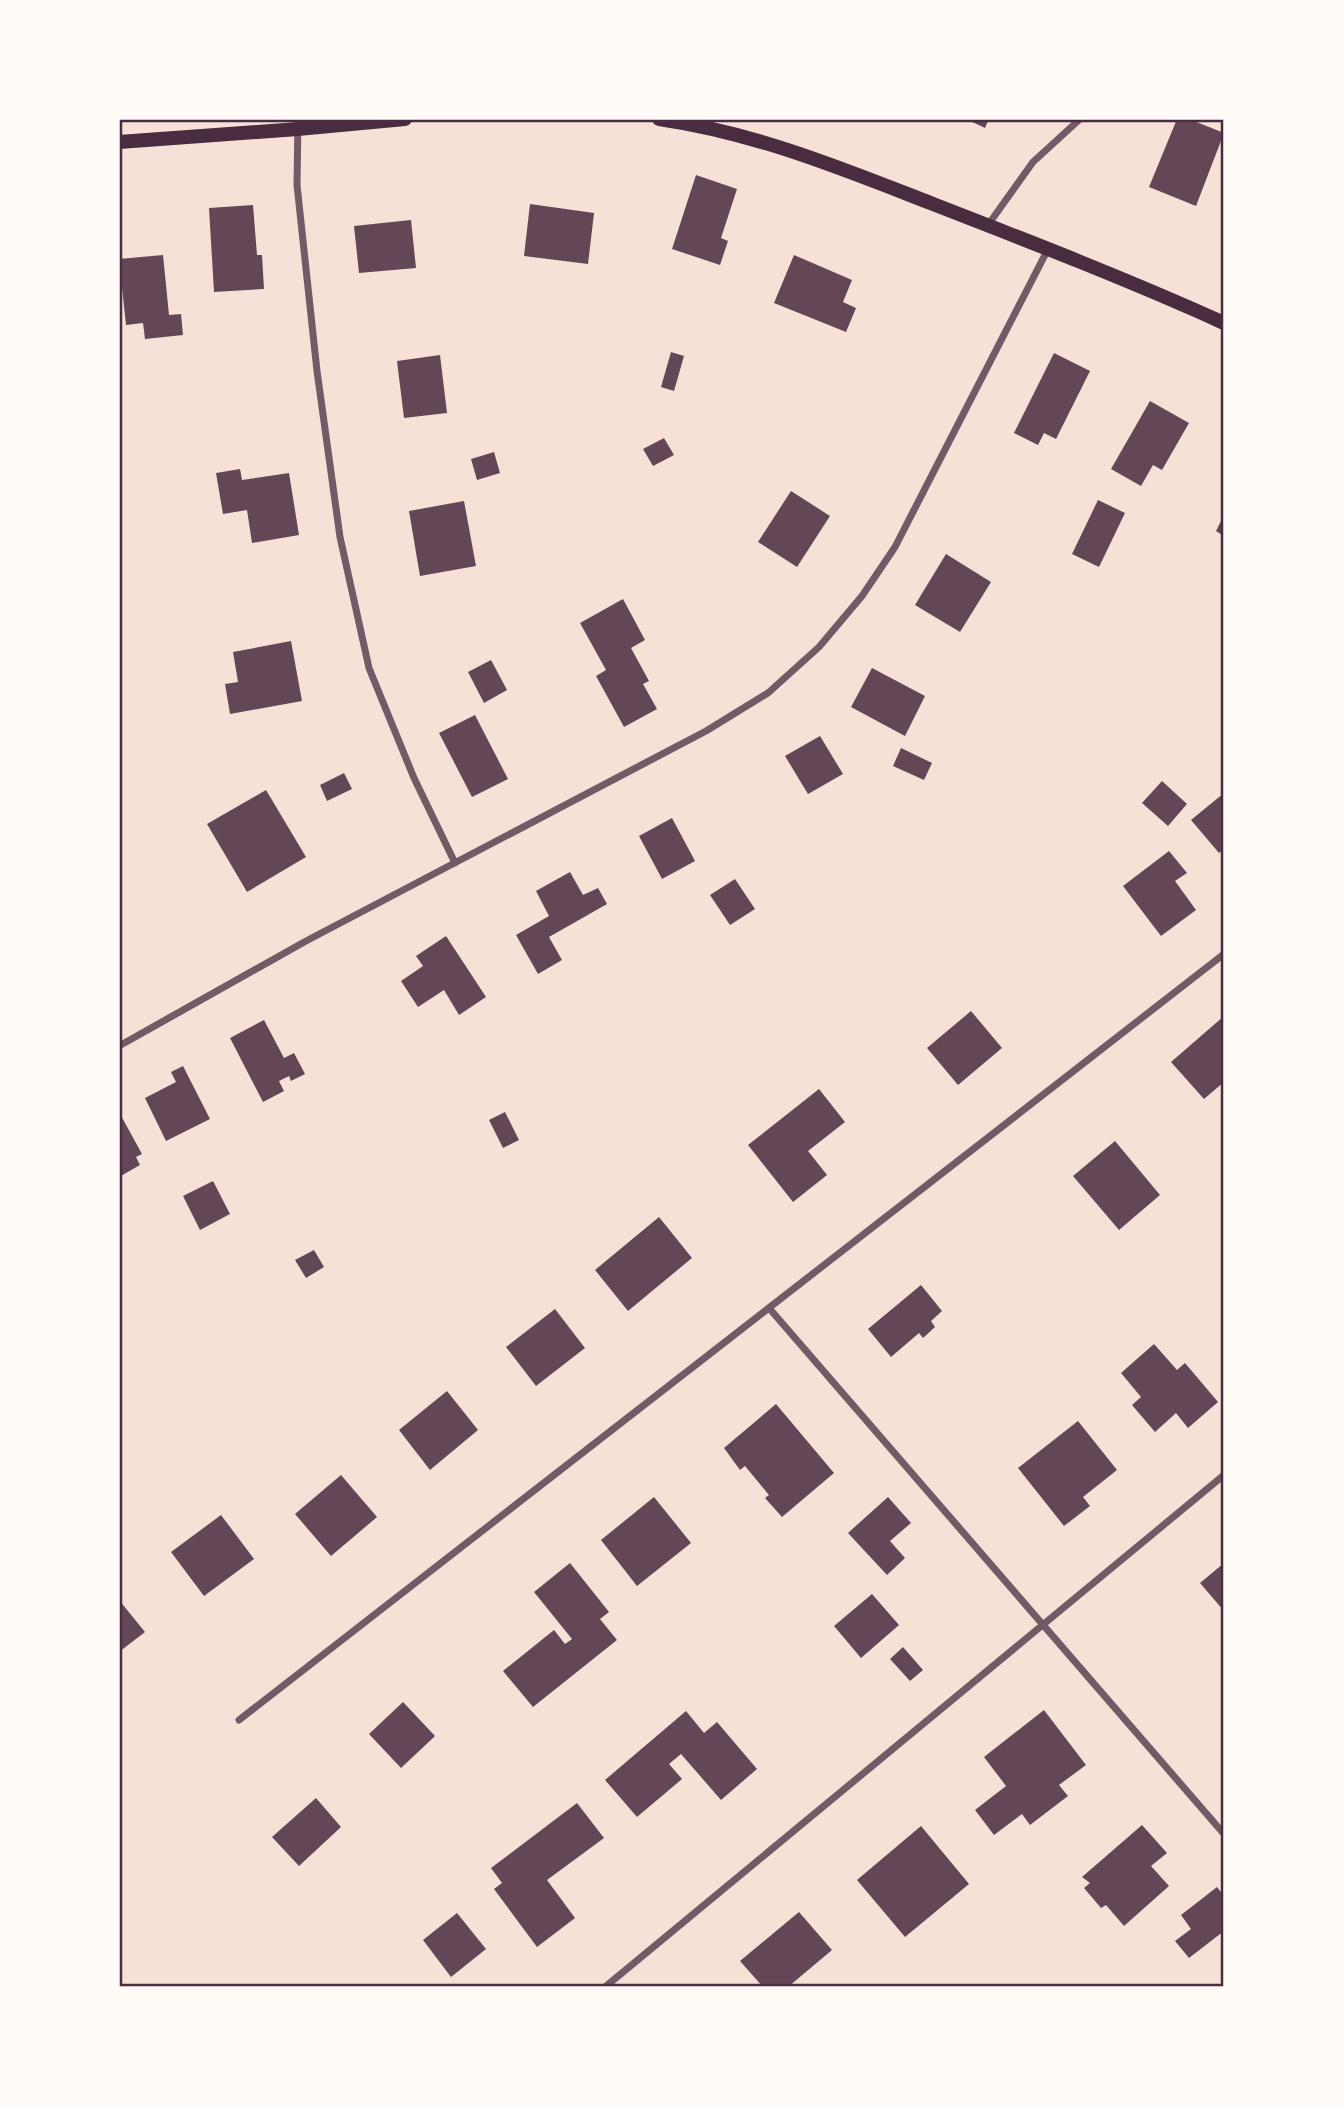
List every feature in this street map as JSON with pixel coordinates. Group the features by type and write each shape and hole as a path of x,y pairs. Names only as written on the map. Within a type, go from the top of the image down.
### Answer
{"main road":[{"path":"119,142 298,124 405,119"},
{"path":"659,119 720,130 799,152 1048,249 1224,323"}],"street":[{"path":"988,225 1033,162 1080,119"},
{"path":"298,124 298,185 317,371 340,537 369,668 414,778 455,863"},
{"path":"119,1046 306,941 706,731 768,693 819,647 862,596 895,547 1048,249"},
{"path":"239,1720 1224,954"},
{"path":"769,1308 1224,1834"},
{"path":"604,1987 1224,1475"}],"building":[{"path":"966,119 989,119 985,128"},
{"path":"1177,119 1189,119 1224,133 1196,206 1149,187"},
{"path":"696,175 737,189 721,238 728,241 720,265 672,249"},
{"path":"530,204 594,213 588,264 524,256"},
{"path":"253,205 257,255 262,255 264,289 214,292 209,208"},
{"path":"411,220 416,268 359,273 354,226"},
{"path":"163,255 169,315 181,314 183,335 145,339 143,323 126,325 119,259"},
{"path":"794,255 852,280 843,302 856,308 846,332 774,303"},
{"path":"671,352 684,356 674,391 661,387"},
{"path":"1054,353 1090,371 1056,439 1044,433 1038,445 1014,433"},
{"path":"440,355 447,413 404,418 397,361"},
{"path":"1150,401 1189,423 1162,470 1153,465 1141,486 1111,469"},
{"path":"664,438 674,455 653,466 643,449"},
{"path":"494,452 500,473 477,480 471,459"},
{"path":"240,469 242,480 289,473 299,535 252,543 247,510 223,514 216,473"},
{"path":"791,491 830,516 797,567 758,542"},
{"path":"1098,500 1125,513 1099,567 1072,554"},
{"path":"464,501 476,566 420,576 409,511"},
{"path":"1224,515 1224,536 1216,531"},
{"path":"946,554 991,582 960,632 915,605"},
{"path":"623,599 645,640 631,648 649,681 643,684 657,709 624,727 596,676 606,670 580,623"},
{"path":"291,641 302,701 230,714 225,684 238,682 233,652"},
{"path":"491,660 507,690 484,703 468,672"},
{"path":"872,668 925,696 905,736 851,707"},
{"path":"475,715 508,779 472,797 439,733"},
{"path":"820,736 843,774 808,794 785,756"},
{"path":"901,748 932,763 924,780 893,766"},
{"path":"344,773 352,789 327,801 320,785"},
{"path":"1162,781 1187,804 1168,826 1142,803"},
{"path":"266,790 306,857 247,892 207,824"},
{"path":"1224,793 1224,849 1219,853 1191,820"},
{"path":"672,818 695,861 662,879 639,836"},
{"path":"1169,851 1187,873 1175,881 1196,910 1161,936 1123,886"},
{"path":"570,872 583,895 598,888 607,904 549,937 562,960 538,974 516,935 549,916 536,891"},
{"path":"735,879 755,909 730,925 710,895"},
{"path":"446,936 486,997 459,1015 444,990 418,1007 401,981 423,966 416,956"},
{"path":"971,1011 1002,1048 958,1085 927,1048"},
{"path":"1224,1016 1224,1082 1204,1099 1171,1062"},
{"path":"264,1020 284,1058 294,1053 305,1074 291,1081 289,1076 279,1081 284,1091 263,1102 230,1038"},
{"path":"183,1066 210,1119 166,1141 145,1098 176,1082 171,1072"},
{"path":"819,1089 845,1122 808,1151 827,1175 793,1202 748,1145"},
{"path":"119,1112 142,1154 136,1157 140,1165 119,1177"},
{"path":"505,1112 519,1140 503,1148 489,1120"},
{"path":"1115,1141 1160,1195 1119,1230 1073,1176"},
{"path":"213,1181 230,1214 200,1230 183,1196"},
{"path":"659,1217 692,1258 628,1311 595,1270"},
{"path":"314,1250 324,1267 306,1278 295,1260"},
{"path":"921,1285 942,1311 931,1321 935,1327 923,1338 919,1333 891,1357 868,1329"},
{"path":"555,1309 585,1348 536,1386 506,1347"},
{"path":"1154,1344 1177,1370 1185,1363 1218,1402 1188,1428 1176,1413 1155,1432 1132,1405 1141,1397 1121,1373"},
{"path":"447,1391 478,1430 430,1470 399,1430"},
{"path":"776,1404 834,1473 782,1517 765,1498 769,1495 745,1466 740,1470 724,1448"},
{"path":"1078,1421 1117,1470 1083,1497 1090,1506 1064,1526 1018,1468"},
{"path":"341,1475 377,1517 331,1556 295,1514"},
{"path":"654,1497 691,1543 637,1586 601,1540"},
{"path":"888,1497 911,1523 890,1541 905,1558 887,1575 848,1533"},
{"path":"221,1515 254,1559 204,1596 171,1552"},
{"path":"570,1563 609,1612 600,1619 617,1640 533,1707 503,1671 554,1630 565,1644 572,1639 534,1592"},
{"path":"1224,1563 1224,1611 1200,1583"},
{"path":"872,1594 899,1625 861,1658 834,1626"},
{"path":"119,1600 145,1632 119,1652"},
{"path":"903,1647 923,1670 910,1681 890,1659"},
{"path":"403,1702 435,1736 401,1768 369,1734"},
{"path":"1044,1710 1086,1765 1059,1785 1068,1796 1030,1825 1022,1814 994,1835 975,1810 1006,1786 984,1757"},
{"path":"686,1711 704,1733 717,1722 757,1769 721,1800 681,1754 669,1764 682,1779 637,1817 605,1780"},
{"path":"316,1798 341,1827 299,1866 272,1837"},
{"path":"577,1803 604,1838 547,1880 575,1918 537,1947 494,1889 502,1883 491,1868"},
{"path":"1142,1825 1167,1853 1151,1866 1169,1886 1124,1926 1106,1905 1101,1908 1084,1888 1090,1883 1082,1877"},
{"path":"921,1826 969,1884 905,1937 857,1880"},
{"path":"1217,1887 1224,1896 1224,1931 1189,1958 1175,1941 1191,1929 1181,1915"},
{"path":"799,1912 832,1950 788,1987 763,1987 740,1961"},
{"path":"457,1913 486,1949 451,1977 423,1940"}]}
